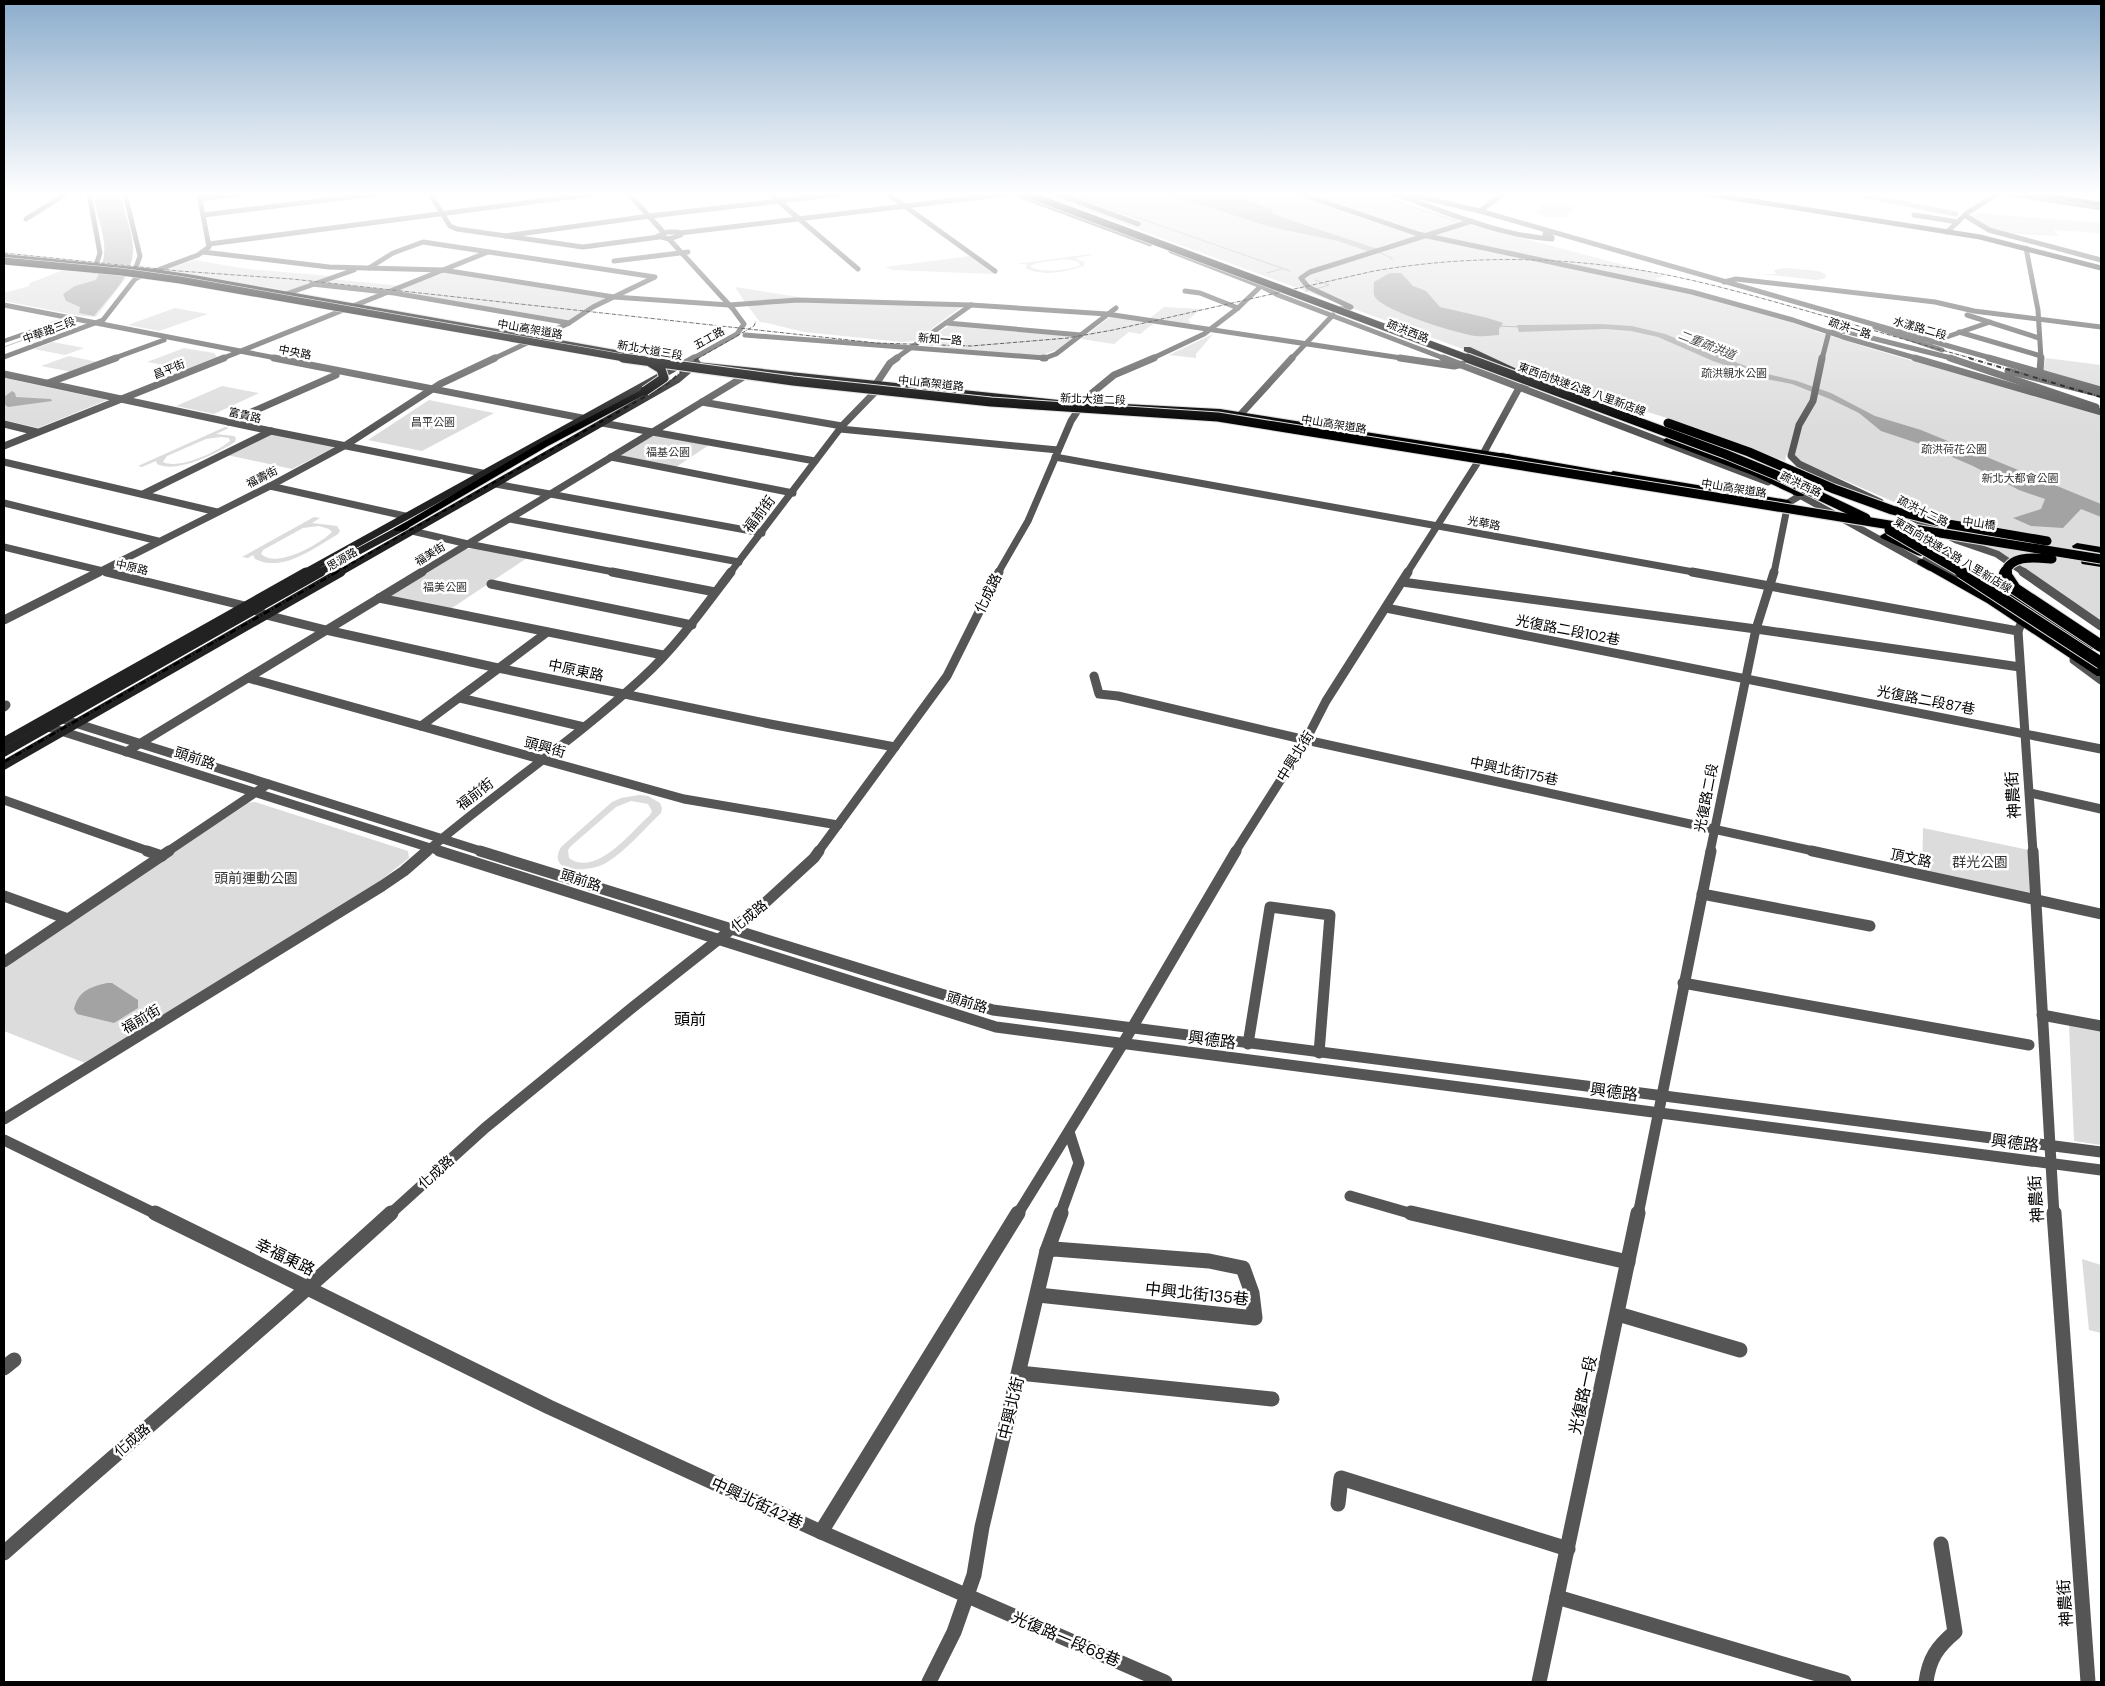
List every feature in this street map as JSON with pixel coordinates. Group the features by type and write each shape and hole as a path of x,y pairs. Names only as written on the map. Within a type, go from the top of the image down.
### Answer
{"highway":[{"name":"中山高架道路","path":"127,273 180,280 658,364 793,381 991,402 1218,417 1854,519"},
{"name":"中山高架道路","path":"138,273 170,276 658,360 1077,406 1184,410 1240,416 1854,519"},
{"name":"東西向快速公路 八里新店線","path":"1241,273 1725,454 1822,496 1901,536 1945,562 2060,634 2101,663"},
{"name":"東西向快速公路 八里新店線","path":"1250,273 1729,449 1785,472 1922,540 2032,607 2101,655"},
{"path":"1260,273 1749,452 1834,489 1892,510 1977,530 2101,550"},
{"path":"1296,293 1341,314 1803,493"},
{"path":"1466,349 1541,382 1744,459 1803,493"},
{"path":"399,529 545,444 646,391 664,378 661,369 651,363 600,351"},
{"path":"686,366 952,396 1077,406"},
{"path":"1138,412 1214,415 1561,472"},
{"path":"1497,460 1792,512 1854,519"},
{"name":"中山橋","path":"1854,519 2101,554"},
{"name":"中山橋","path":"1854,519 2101,559"},
{"path":"1885,536 2000,592 2101,655"},
{"path":"2101,564 2037,558 2008,564 2004,574 2015,589 2101,646"},
{"path":"1922,562 1956,579 2046,635 2101,673"}],"main road":[{"name":"新北大道三段","path":"140,273 286,294 348,308 532,341 636,364 686,366"},
{"name":"新北大道三段","path":"140,273 686,366"},
{"name":"新北大道二段","path":"686,366 745,376 1217,419 1478,462 1497,460"},
{"name":"新北大道二段","path":"686,366 876,387"},
{"name":"思源路","path":"4,742 579,419 686,366"},
{"name":"思源路","path":"4,765 677,380 686,366"},
{"name":"思源路","path":"4,752 686,366"},
{"name":"新北大道二段","path":"1077,406 1181,408 1241,414 1483,454 1497,460"},
{"path":"1497,460 1788,503"},
{"path":"1497,460 1786,513"},
{"name":"思源路","path":"377,540 405,520 485,475 500,464"},
{"path":"358,550 386,547"}],"street":[{"name":"中華路三段","path":"4,356 86,323 102,320 140,273"},
{"path":"286,294 347,273"},
{"name":"昌平街","path":"4,446 436,273"},
{"path":"460,273 614,297 729,305 793,300 971,304 1107,314 1454,366 1463,364"},
{"name":"福壽街","path":"4,620 270,486 346,445 428,391 569,324 585,312 654,277 633,273"},
{"name":"五工路","path":"686,366 742,330 743,322 702,273"},
{"name":"五工路","path":"686,366 745,335 749,330 748,320 738,305 706,273"},
{"path":"1226,273 1261,286 1338,310 1350,308 1351,306 1347,303 1308,287 1301,278 1309,273"},
{"name":"疏洪一路","path":"1616,273 1702,290 1831,331 2099,409"},
{"name":"水漾路二段","path":"1689,273 1934,342 2101,392"},
{"path":"2030,273 2043,359 2040,371"},
{"path":"1726,282 1736,278 1950,304 1974,311 2101,327"},
{"name":"水漾路二段","path":"1726,282 1858,321 2040,371 2101,392"},
{"path":"312,284 387,293 569,324"},
{"name":"化成路","path":"4,1553 127,1443 309,1288 485,1128 633,1006 720,940 766,902 814,858 947,676 993,582 1028,521 1077,406 1096,388 1114,376 1179,348 1210,330 1238,308 1261,286"},
{"name":"疏洪西路","path":"1261,286 1803,493 1885,536 2013,609 2101,668"},
{"path":"1185,291 1200,293 1238,308"},
{"path":"1916,300 2039,338"},
{"name":"福前街","path":"4,1118 351,906 404,871 441,838 624,694 692,625 841,427 876,387 890,363 971,304"},
{"name":"中央路","path":"4,306 164,340 237,352 336,375 579,419"},
{"name":"新知一路","path":"745,335 1045,358 1053,356 1116,308"},
{"path":"1241,414 1333,315"},
{"path":"4,340 66,319"},
{"path":"1858,321 2099,409"},
{"name":"中央路","path":"97,322 428,391"},
{"path":"1934,342 1990,322"},
{"path":"947,323 1081,335"},
{"path":"1831,331 1844,331 2101,392"},
{"name":"疏洪十二路","path":"1831,331 1827,335 1809,408 1799,426 1790,456 1792,460 1956,540 1996,554 2101,626"},
{"path":"1959,332 2043,359"},
{"path":"46,384 164,340"},
{"name":"富貴路","path":"4,374 482,473"},
{"path":"229,422 336,375"},
{"name":"福美街","path":"126,752 745,376"},
{"name":"中興北街","path":"821,1532 1069,1132 1259,812 1306,740 1326,701 1483,454 1522,387"},
{"name":"光華路","path":"702,402 841,427 1057,453 1193,481 1437,526 1771,586 2020,627"},
{"path":"602,423 815,461"},
{"path":"4,424 38,432"},
{"path":"143,494 272,431"},
{"path":"611,457 792,493"},
{"path":"4,462 218,512"},
{"path":"496,484 762,534"},
{"path":"270,486 405,516"},
{"path":"1788,503 1803,493"},
{"name":"疏洪西路","path":"1803,493 1922,562 2101,680"},
{"path":"4,503 158,541"},
{"name":"光復路二段","path":"1659,1114 1660,1097 1756,629 1771,586 1788,503"},
{"path":"510,519 739,562"},
{"path":"412,531 468,544 715,592"},
{"name":"中原路","path":"4,547 245,606 254,610"},
{"path":"1402,582 1756,629 2020,667"},
{"path":"491,584 692,625"},
{"path":"379,598 663,655"},
{"name":"光復路二段102巷","path":"1386,608 1746,678"},
{"name":"中原東路","path":"254,610 266,615 326,630 498,668 895,747"},
{"name":"神農街","path":"2020,627 2020,667 2030,793 2050,1163 2088,1682"},
{"path":"421,726 546,633"},
{"name":"中興北街175巷","path":"1094,676 1099,694 1118,696 1306,740 1715,829"},
{"name":"頭興街","path":"248,678 540,760 684,798 838,825"},
{"name":"光復路二段87巷","path":"1746,678 2101,749"},
{"path":"460,698 584,727"},
{"name":"頭前路","path":"51,715 731,930 993,1010 1131,1029"},
{"name":"頭前路","path":"36,723 996,1027 1122,1044"},
{"path":"4,962 268,784"},
{"path":"2030,793 2101,809"},
{"path":"4,800 162,856"},
{"name":"頂文路","path":"1715,829 2101,914"},
{"path":"1702,894 1870,926"},
{"path":"4,896 68,919"},
{"path":"1248,1044 1270,907 1330,914 1319,1053"},
{"path":"1683,983 2029,1045"},
{"path":"2042,1015 2101,1026"},
{"name":"興德路","path":"1131,1029 2101,1152"},
{"name":"興德路","path":"1122,1044 2101,1170"},
{"name":"光復路一段","path":"1540,1682 1659,1114"},
{"name":"中興北街","path":"929,1682 954,1632 974,1575 982,1528 1047,1251 1079,1163 1069,1132"},
{"name":"幸福東路","path":"4,1140 549,1407"},
{"path":"1350,1196 1413,1214 1628,1262"},
{"name":"中興北街135巷","path":"1038,1295 1255,1318 1252,1293 1243,1268 1239,1266 1209,1261 1054,1249 1047,1251"},
{"path":"1618,1314 1740,1350"},
{"path":"1019,1373 1272,1399"},
{"name":"中興北街42巷","path":"549,1407 821,1532 966,1596"},
{"path":"1338,1504 1341,1478 1568,1549"},
{"path":"1926,1682 1928,1664 1936,1647 1955,1632 1941,1544"},
{"name":"光復路一段68巷","path":"966,1596 1165,1682"},
{"path":"1557,1597 1844,1682"}],"green space":[{"path":"57,273 104,273 128,275 96,317 75,315 4,301 4,293 29,286 30,283"},
{"path":"182,273 291,273 330,276 290,291"},
{"path":"444,273 450,273 607,298 569,321 394,292"},
{"path":"961,273 993,273 995,274"},
{"name":"新北大都會公園","path":"1256,273 1653,273 1665,276 1655,279 1815,329 1815,331 1957,374 2101,414 2101,624 2040,580 1901,505 1786,455 1785,461 1667,418 1558,384"},
{"path":"1822,273 1825,274 1826,278 1817,280 1762,274"},
{"path":"331,279 401,286 387,291 317,284"},
{"path":"735,287 798,297 795,299 745,302"},
{"path":"796,302 961,307 915,341 902,342 804,332 760,322 747,305"},
{"path":"1164,307 1201,309 1188,320 1191,322 1187,325 1149,319"},
{"path":"175,308 208,314 159,331 128,325"},
{"path":"1111,316 1154,323 1140,334 1129,332 1114,344 1081,339"},
{"path":"950,325 1075,336 1057,350 1038,356 945,348 929,339"},
{"path":"1213,334 1196,354 1196,358 1169,355"},
{"path":"53,342 84,348 65,355 34,349"},
{"path":"184,348 214,353 217,357 187,369 147,362"},
{"path":"69,356 98,362 72,372 41,366"},
{"path":"2046,358 2101,365 2101,388 2043,371"},
{"path":"4,378 107,400 38,428 4,420"},
{"path":"222,386 259,393 214,414 176,406"},
{"name":"昌平公園","path":"429,400 494,413 422,451 368,440"},
{"path":"225,427 229,428 216,434 234,436 236,438 235,442 197,461 175,466 165,466 157,464 156,461 142,467 138,466","holes":["229,438 230,441 198,459 178,464 163,462 167,456 206,439"]},
{"path":"272,434 332,445 333,448 292,469 227,455"},
{"name":"福基公園","path":"651,435 709,445 676,467 618,457"},
{"path":"314,517 320,518 312,523 337,526 340,531 309,552 287,561 266,563 255,559 253,555 248,558 242,557","holes":["319,526 332,532 326,537 298,553 277,559 268,558 261,554 263,550 303,528"]},
{"name":"福美公園","path":"476,548 527,558 449,610 391,598 392,594 466,549"},
{"path":"639,795 648,796 660,803 661,813 627,847 606,863 591,868 572,869 559,863 558,856 561,847 612,802 621,798","holes":["631,801 648,804 652,811 650,815 613,850 591,862 579,863 569,858 568,850 571,846 616,807"]},
{"name":"頭前運動公園","path":"255,802 408,851 409,858 381,880 85,1063 4,1031 4,965 245,803"},
{"name":"群光公園","path":"1923,828 2029,850 2030,896 1922,873"},
{"path":"2069,1025 2101,1031 2101,1145 2074,1141"},
{"path":"2082,1259 2101,1265 2101,1333 2089,1330"}],"shaded area":[{"path":"99,273 127,273 94,316 79,313 80,307 66,301 63,294 75,286 96,280"},
{"path":"1390,273 1401,273 1413,286 1426,291 1440,307 1503,323 1499,329 1499,335 1476,336 1454,331 1406,315 1381,303 1374,296 1374,282"},
{"path":"1601,324 1632,326 1665,334 1763,373 1797,381 1831,393 1875,416 1921,430 2101,504 2101,517 2081,509 2063,528 2031,526 2013,518 2041,509 2045,499 2019,490 1973,466 1929,447 1881,431 1859,413 1830,399 1792,384 1766,379 1713,361 1658,337 1631,331 1606,329 1519,332 1517,325"},
{"path":"12,391 16,397 51,399 52,401 8,407 4,404 4,397"},
{"path":"112,983 138,1000 138,1008 114,1023 77,1014 74,1009 78,998 90,988"}],"waterway":[{"path":"1315,280 1329,285 1316,289"},
{"path":"4,347 75,321"},
{"name":"二重疏洪道","path":"1498,326 1520,327"}],"railway":[{"path":"203,273 292,279 749,329"},
{"path":"749,329 876,343 971,346 1068,338 1113,330 1367,273"},
{"path":"1653,273 1721,287 1974,359"},
{"path":"749,329 754,326 756,321"},
{"path":"697,359 749,329"},
{"path":"335,573 669,383 690,363 699,358"},
{"path":"1969,358 2101,397"},
{"path":"4,762 337,572"}],"district":[{"name":"頭前","path":"690,1019"}],"park label":[{"name":"疏洪親水公園","path":"1734,373"},
{"name":"疏洪荷花公園","path":"1954,449"}]}
